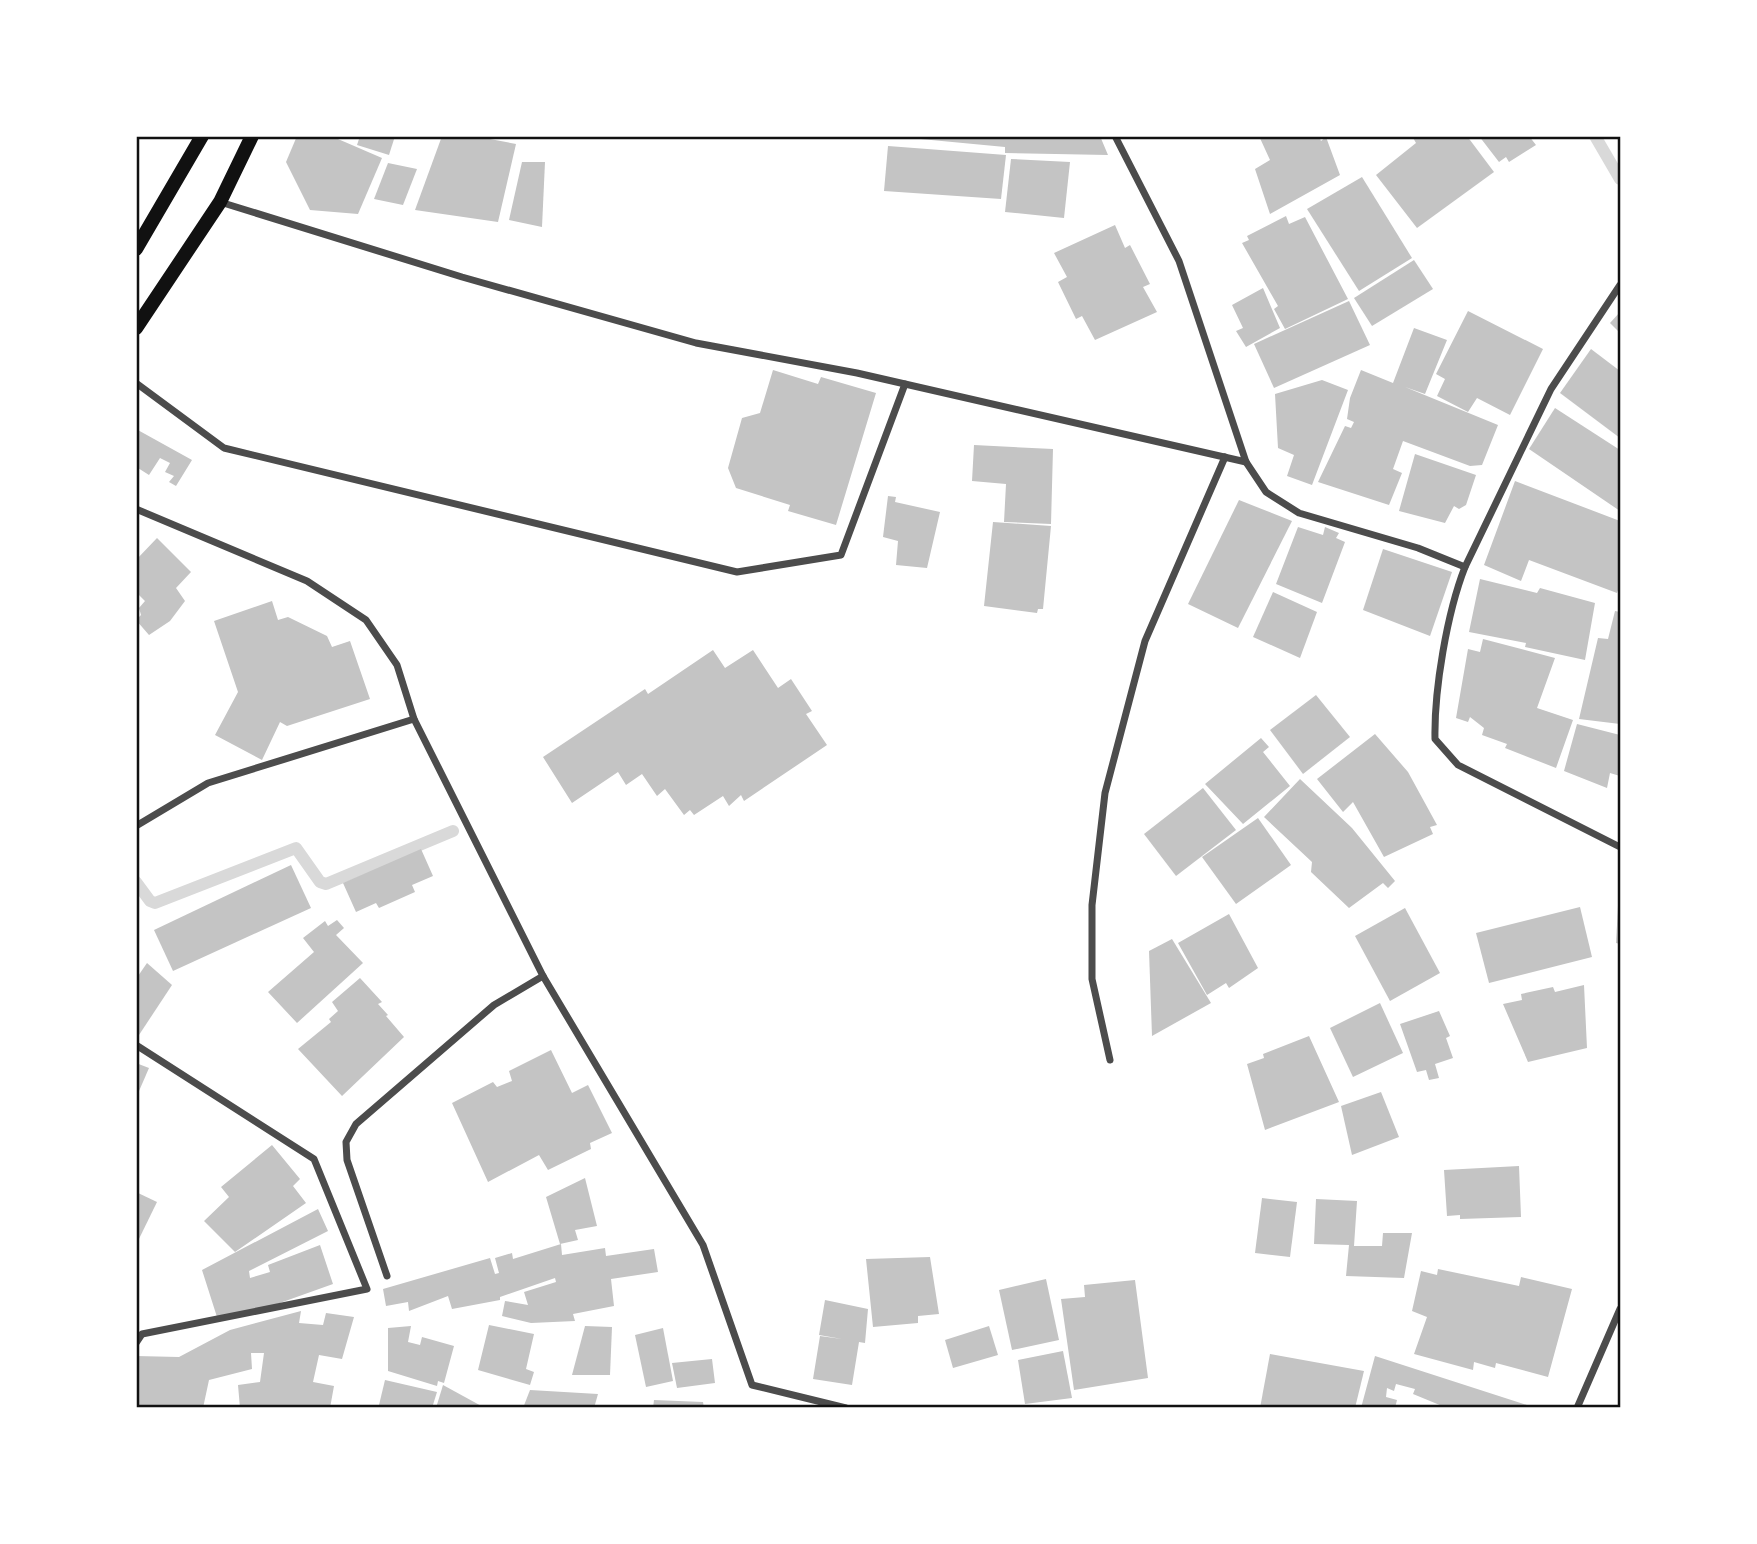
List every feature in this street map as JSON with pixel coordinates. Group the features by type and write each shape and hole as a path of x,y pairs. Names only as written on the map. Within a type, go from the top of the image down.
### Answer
{"main road":[{"path":"136,249 202,136"},
{"path":"136,328 220,202 253,136"}],"street":[{"path":"1115,136 1179,261 1246,462 1266,492 1299,513 1418,548 1465,567"},
{"path":"220,202 462,277 696,343 905,384 1246,462"},
{"path":"1620,285 1551,389 1465,567 1457,587 1435,710 1435,739 1458,765 1620,847"},
{"path":"136,383 224,448 737,572 841,555 905,384"},
{"path":"1110,1060 1092,979 1092,905 1105,793 1145,641 1225,457"},
{"path":"136,509 307,581 366,620 397,665 414,719 543,975 703,1245 752,1385 846,1408"},
{"path":"136,825 208,783 414,719"},
{"path":"387,1276 347,1160 346,1142 356,1124 494,1005 543,975"},
{"path":"136,1045 314,1159 367,1289 142,1334 136,1343"},
{"path":"1577,1408 1620,1309"}],"building":[{"path":"297,136 331,136 382,158 358,214 310,210 286,162"},
{"path":"360,136 395,136 389,155 357,145"},
{"path":"442,136 474,136 516,144 498,222 415,210"},
{"path":"889,136 1100,136 1108,155 1005,153 1005,147"},
{"path":"1259,136 1319,136 1321,141 1326,137 1340,175 1270,214 1255,169 1270,160"},
{"path":"1412,136 1467,136 1494,172 1417,228 1376,175 1416,143"},
{"path":"1479,136 1529,136 1536,145 1509,162 1506,157 1499,162"},
{"path":"888,146 1006,155 1001,199 884,191"},
{"path":"1011,159 1070,162 1064,218 1005,212"},
{"path":"522,162 545,162 542,227 509,220"},
{"path":"388,163 417,169 403,205 374,199"},
{"path":"1362,177 1412,258 1359,291 1307,209"},
{"path":"1286,216 1289,224 1305,217 1348,299 1285,329 1274,309 1278,306 1242,243 1249,240 1247,236"},
{"path":"1115,225 1125,248 1130,245 1150,284 1143,287 1157,312 1095,340 1082,316 1076,319 1058,282 1067,277 1054,253"},
{"path":"1414,260 1433,289 1372,326 1354,298"},
{"path":"1263,288 1280,328 1246,347 1236,331 1243,328 1232,305"},
{"path":"1349,301 1370,345 1274,388 1254,344"},
{"path":"1468,311 1543,349 1510,415 1477,398 1468,412 1437,396 1445,379 1436,374"},
{"path":"1620,312 1620,333 1610,323"},
{"path":"1414,328 1447,340 1425,394 1405,387 1498,425 1482,465 1470,466 1403,441 1393,469 1402,473 1389,505 1318,482 1345,426 1351,428 1354,422 1347,419 1350,398 1361,370 1393,383"},
{"path":"1591,349 1620,371 1620,438 1560,393"},
{"path":"773,370 818,384 821,377 876,393 836,525 788,511 790,505 736,488 728,468 742,418 760,413"},
{"path":"1322,380 1348,390 1312,485 1287,476 1294,455 1278,448 1275,394"},
{"path":"1555,408 1620,450 1620,511 1529,449"},
{"path":"136,429 192,460 176,486 169,482 174,476 165,472 170,463 160,458 149,475 138,468"},
{"path":"974,445 1053,449 1051,524 1004,522 1006,484 972,481"},
{"path":"1415,454 1476,475 1466,505 1459,509 1454,506 1445,523 1399,511"},
{"path":"1515,481 1620,521 1620,585 1617,593 1529,560 1521,581 1484,565"},
{"path":"888,496 896,497 895,502 940,512 927,568 896,565 898,541 883,537"},
{"path":"1239,500 1292,521 1238,628 1188,604"},
{"path":"993,522 1051,526 1043,609 1038,609 1037,613 984,606"},
{"path":"1298,527 1323,535 1325,527 1339,533 1336,538 1345,542 1322,603 1276,584"},
{"path":"157,538 191,572 176,588 185,601 170,621 149,635 136,620 141,615 139,608 145,601 136,592 136,560"},
{"path":"1383,549 1452,572 1430,636 1363,610"},
{"path":"1480,579 1537,593 1540,588 1595,603 1585,660 1525,647 1526,643 1469,632"},
{"path":"1273,592 1317,612 1300,658 1253,637"},
{"path":"272,601 278,620 288,617 327,636 332,647 350,641 370,699 287,726 280,722 262,760 215,735 238,692 214,621"},
{"path":"1615,611 1620,612 1620,724 1579,719 1598,638 1608,639"},
{"path":"1483,639 1555,658 1537,708 1573,720 1556,768 1505,748 1507,744 1482,735 1484,728 1470,717 1468,722 1456,718 1468,649 1480,652"},
{"path":"713,650 725,668 753,650 778,688 791,679 812,711 806,714 827,745 744,801 741,795 729,806 723,796 694,815 690,810 684,815 665,789 657,796 642,774 626,785 618,772 572,803 543,757 645,689 648,694"},
{"path":"1316,695 1350,737 1303,774 1270,730"},
{"path":"1577,724 1620,735 1620,776 1610,773 1607,788 1564,771"},
{"path":"1375,734 1408,772 1437,825 1430,827 1433,834 1384,857 1353,802 1343,812 1317,779"},
{"path":"1261,738 1269,747 1263,752 1290,786 1243,824 1205,784"},
{"path":"1300,779 1352,828 1395,881 1388,888 1383,883 1349,908 1311,872 1312,862 1264,817"},
{"path":"1203,788 1236,830 1176,876 1144,834"},
{"path":"1258,818 1291,865 1236,904 1202,857"},
{"path":"421,849 433,876 412,885 415,892 379,908 376,903 356,912 343,883"},
{"path":"291,865 311,908 173,971 154,930"},
{"path":"1620,906 1620,944 1616,943"},
{"path":"1580,907 1592,957 1489,983 1476,933"},
{"path":"1405,908 1440,973 1390,1001 1355,936"},
{"path":"1229,914 1258,968 1229,988 1226,983 1207,995 1178,943"},
{"path":"337,920 344,928 336,935 363,963 297,1023 268,992 314,952 303,938 325,921 328,926"},
{"path":"1172,939 1211,1003 1152,1036 1149,951"},
{"path":"147,963 172,985 139,1035 136,1034 136,979"},
{"path":"360,978 382,1002 378,1004 404,1037 342,1096 298,1049 331,1022 329,1019 338,1011 332,1002"},
{"path":"1584,985 1587,1048 1528,1062 1503,1004 1522,1000 1521,994 1553,987 1555,992"},
{"path":"1380,1003 1403,1053 1353,1077 1330,1028"},
{"path":"1439,1011 1450,1036 1446,1038 1453,1058 1435,1064 1439,1078 1429,1080 1426,1070 1417,1072 1400,1024"},
{"path":"1309,1036 1339,1102 1265,1130 1247,1064 1264,1058 1263,1054"},
{"path":"551,1050 572,1093 588,1085 612,1133 590,1143 591,1149 548,1170 539,1155 488,1182 452,1103 493,1082 497,1087 512,1081 509,1071"},
{"path":"136,1063 149,1068 136,1098"},
{"path":"1381,1092 1399,1137 1352,1155 1341,1106"},
{"path":"272,1145 300,1179 293,1186 306,1203 235,1252 204,1221 229,1197 221,1187"},
{"path":"1519,1166 1521,1217 1460,1219 1460,1215 1447,1216 1444,1170"},
{"path":"585,1178 597,1226 575,1230 578,1240 560,1244 546,1197"},
{"path":"136,1192 157,1202 136,1245"},
{"path":"1262,1198 1297,1202 1290,1257 1255,1253"},
{"path":"1316,1199 1357,1201 1354,1246 1382,1246 1383,1233 1412,1233 1404,1278 1346,1276 1349,1245 1314,1244"},
{"path":"318,1209 328,1231 249,1271 250,1278 270,1272 268,1265 320,1245 333,1284 263,1309 217,1317 202,1270"},
{"path":"561,1244 562,1255 605,1248 606,1256 654,1249 658,1272 611,1279 614,1306 573,1314 575,1321 531,1323 502,1316 505,1301 528,1305 524,1292 556,1282 555,1278 500,1297 500,1300 452,1309 448,1296 409,1311 408,1302 386,1306 383,1289 490,1258 495,1274 499,1273 495,1258 512,1253 513,1259"},
{"path":"930,1257 939,1314 918,1316 918,1323 873,1327 866,1259"},
{"path":"1438,1269 1519,1286 1521,1277 1572,1289 1548,1377 1496,1363 1495,1368 1474,1362 1473,1370 1414,1354 1427,1317 1412,1311 1421,1271 1437,1275"},
{"path":"1046,1279 1059,1340 1012,1350 999,1290"},
{"path":"1135,1280 1148,1378 1074,1390 1061,1299 1085,1297 1084,1285"},
{"path":"825,1300 868,1309 865,1343 859,1342 852,1385 813,1379 820,1336 842,1339 819,1335"},
{"path":"301,1311 299,1323 323,1325 326,1313 354,1317 342,1359 319,1355 313,1382 334,1386 330,1408 240,1408 238,1385 260,1382 264,1353 251,1353 252,1369 209,1380 203,1408 136,1408 136,1356 179,1357 230,1330"},
{"path":"489,1325 534,1334 526,1369 534,1372 530,1385 478,1370"},
{"path":"411,1326 408,1342 420,1345 422,1337 454,1346 444,1383 438,1381 437,1386 388,1371 388,1328"},
{"path":"585,1326 612,1327 610,1375 572,1375"},
{"path":"989,1326 998,1355 953,1368 945,1340"},
{"path":"663,1328 673,1381 646,1387 635,1335"},
{"path":"1063,1351 1072,1398 1025,1404 1018,1360"},
{"path":"1270,1354 1364,1371 1355,1408 1260,1408"},
{"path":"1375,1356 1533,1408 1447,1408 1413,1394 1415,1389 1396,1384 1394,1391 1387,1388 1386,1397 1397,1400 1395,1408 1361,1408"},
{"path":"712,1359 715,1383 677,1388 672,1363"},
{"path":"385,1380 437,1392 432,1408 379,1405"},
{"path":"443,1385 485,1408 436,1408"},
{"path":"530,1390 598,1394 594,1408 523,1408"},
{"path":"654,1400 703,1402 704,1408 653,1408"}],"waterway":[{"path":"1595,136 1620,179"},
{"path":"136,882 150,901 155,903 296,848 320,882 326,884 453,831"}]}
